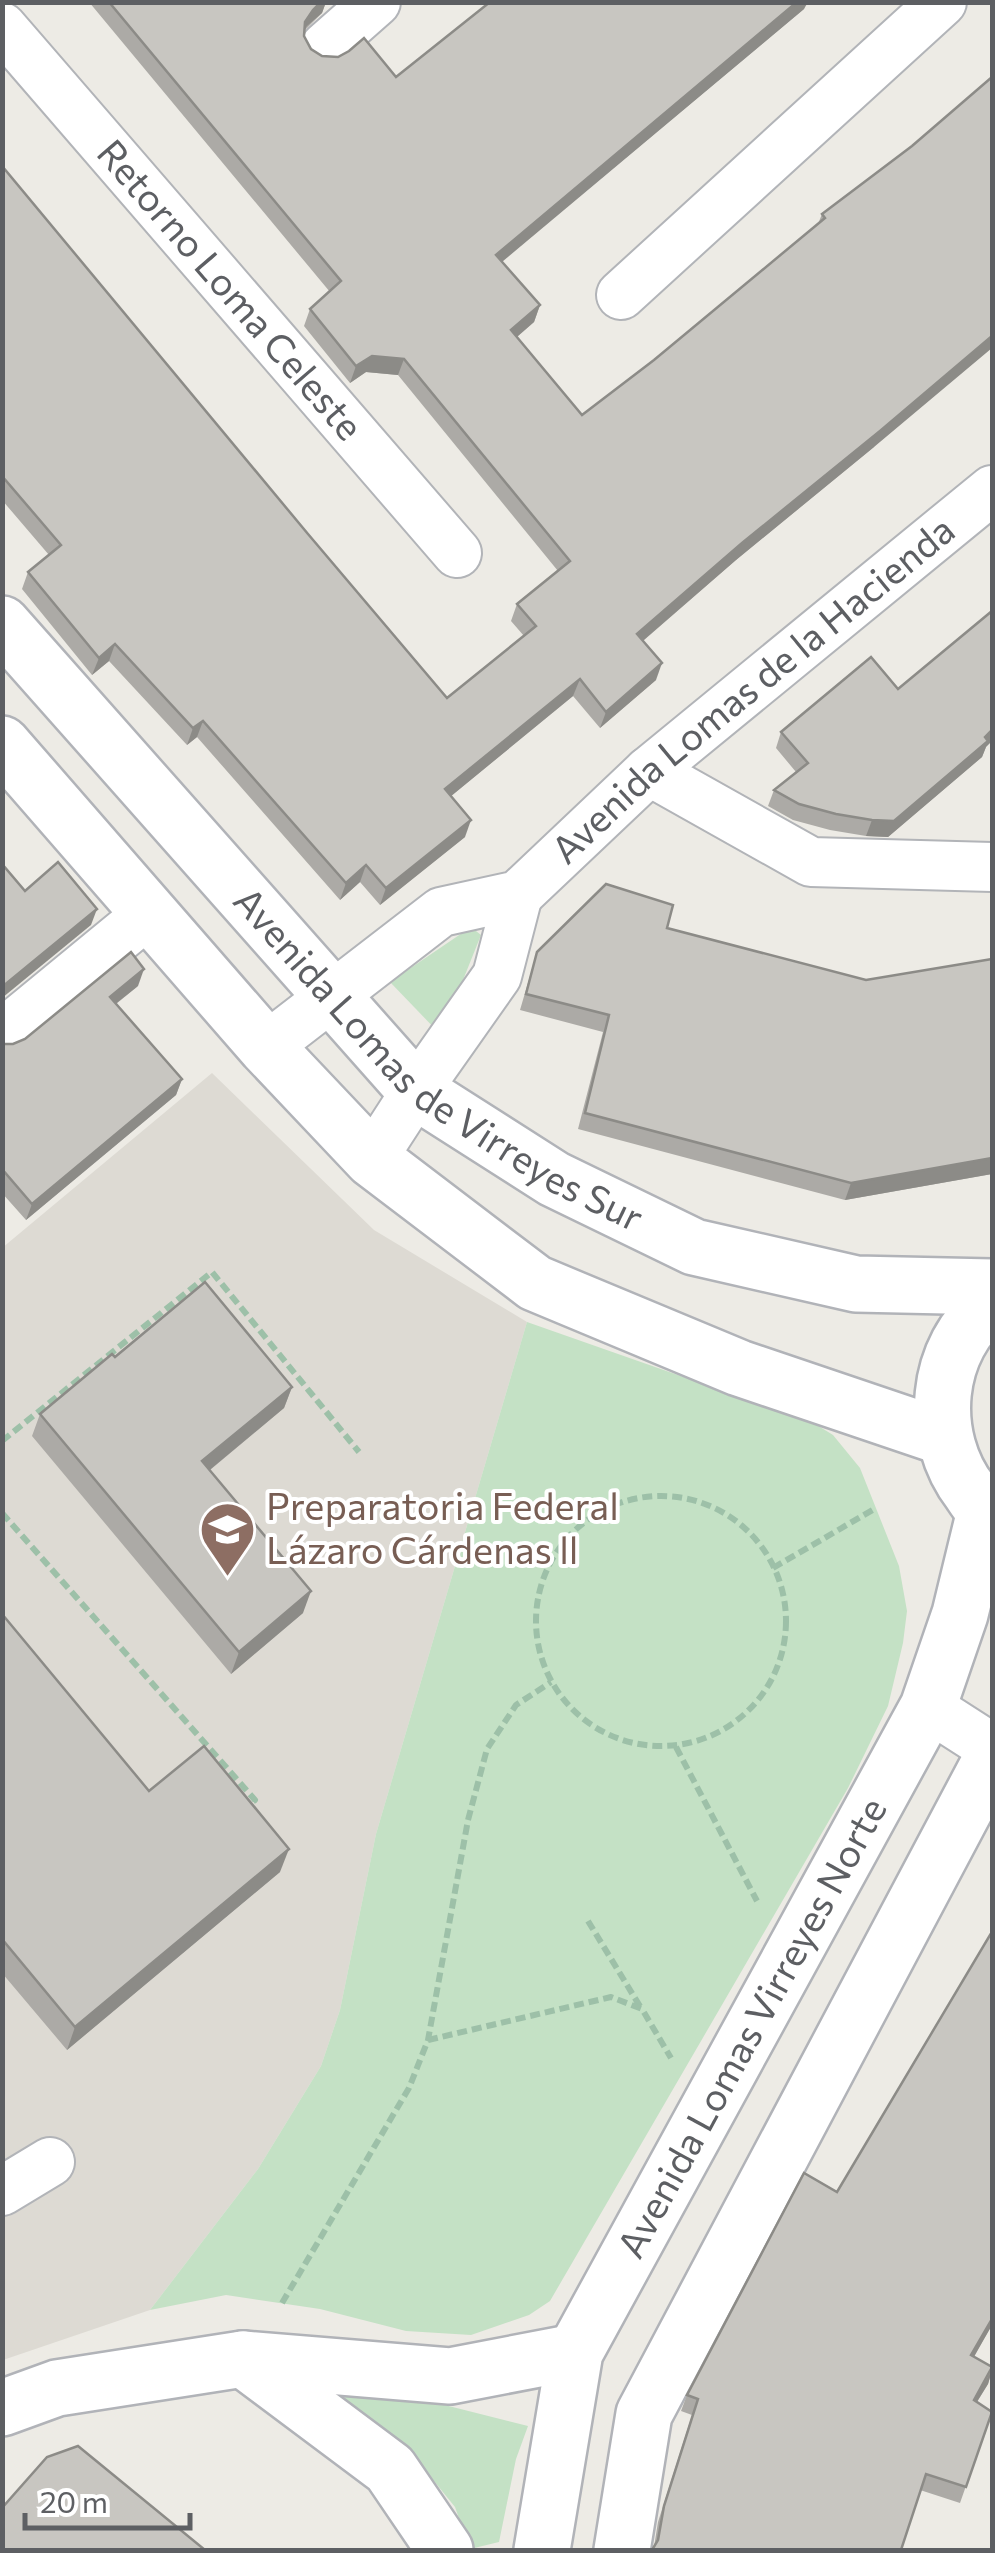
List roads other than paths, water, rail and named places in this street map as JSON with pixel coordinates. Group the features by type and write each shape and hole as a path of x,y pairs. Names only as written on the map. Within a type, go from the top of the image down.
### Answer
{"street":[{"path":"326,47 376,2"},
{"path":"622,296 942,2"},
{"name":"Retorno Loma Celeste","path":"2,28 457,553"},
{"name":"Avenida Lomas de la Hacienda","path":"266,1047 441,912 518,895 648,771 992,490"},
{"name":"Avenida Lomas de Virreyes Sur","path":"2,624 416,1091 554,1179 694,1248 856,1284 992,1287"},
{"path":"2,744 266,1047 372,1160 535,1283 740,1368 944,1438"},
{"path":"648,771 810,862 992,866"},
{"name":"Avenida Lomas de la Hacienda","path":"372,1160 497,976 518,895"},
{"path":"2,1034 149,912"},
{"path":"989,1513 959,1478 944,1438 942,1393 954,1350 979,1314 992,1304"},
{"name":"Avenida Lomas Virreyes Norte","path":"542,2550 576,2352 928,1707 989,1513"},
{"path":"928,1707 992,1748"},
{"path":"622,2550 644,2414 992,1758"},
{"path":"2,2191 50,2162"},
{"path":"2,2408 56,2388 243,2359 450,2376 576,2352"},
{"path":"243,2359 390,2469 445,2550"}],"place":[{"name":"Preparatoria Federal Lázaro Cárdenas ll","path":"227,1578"}]}
